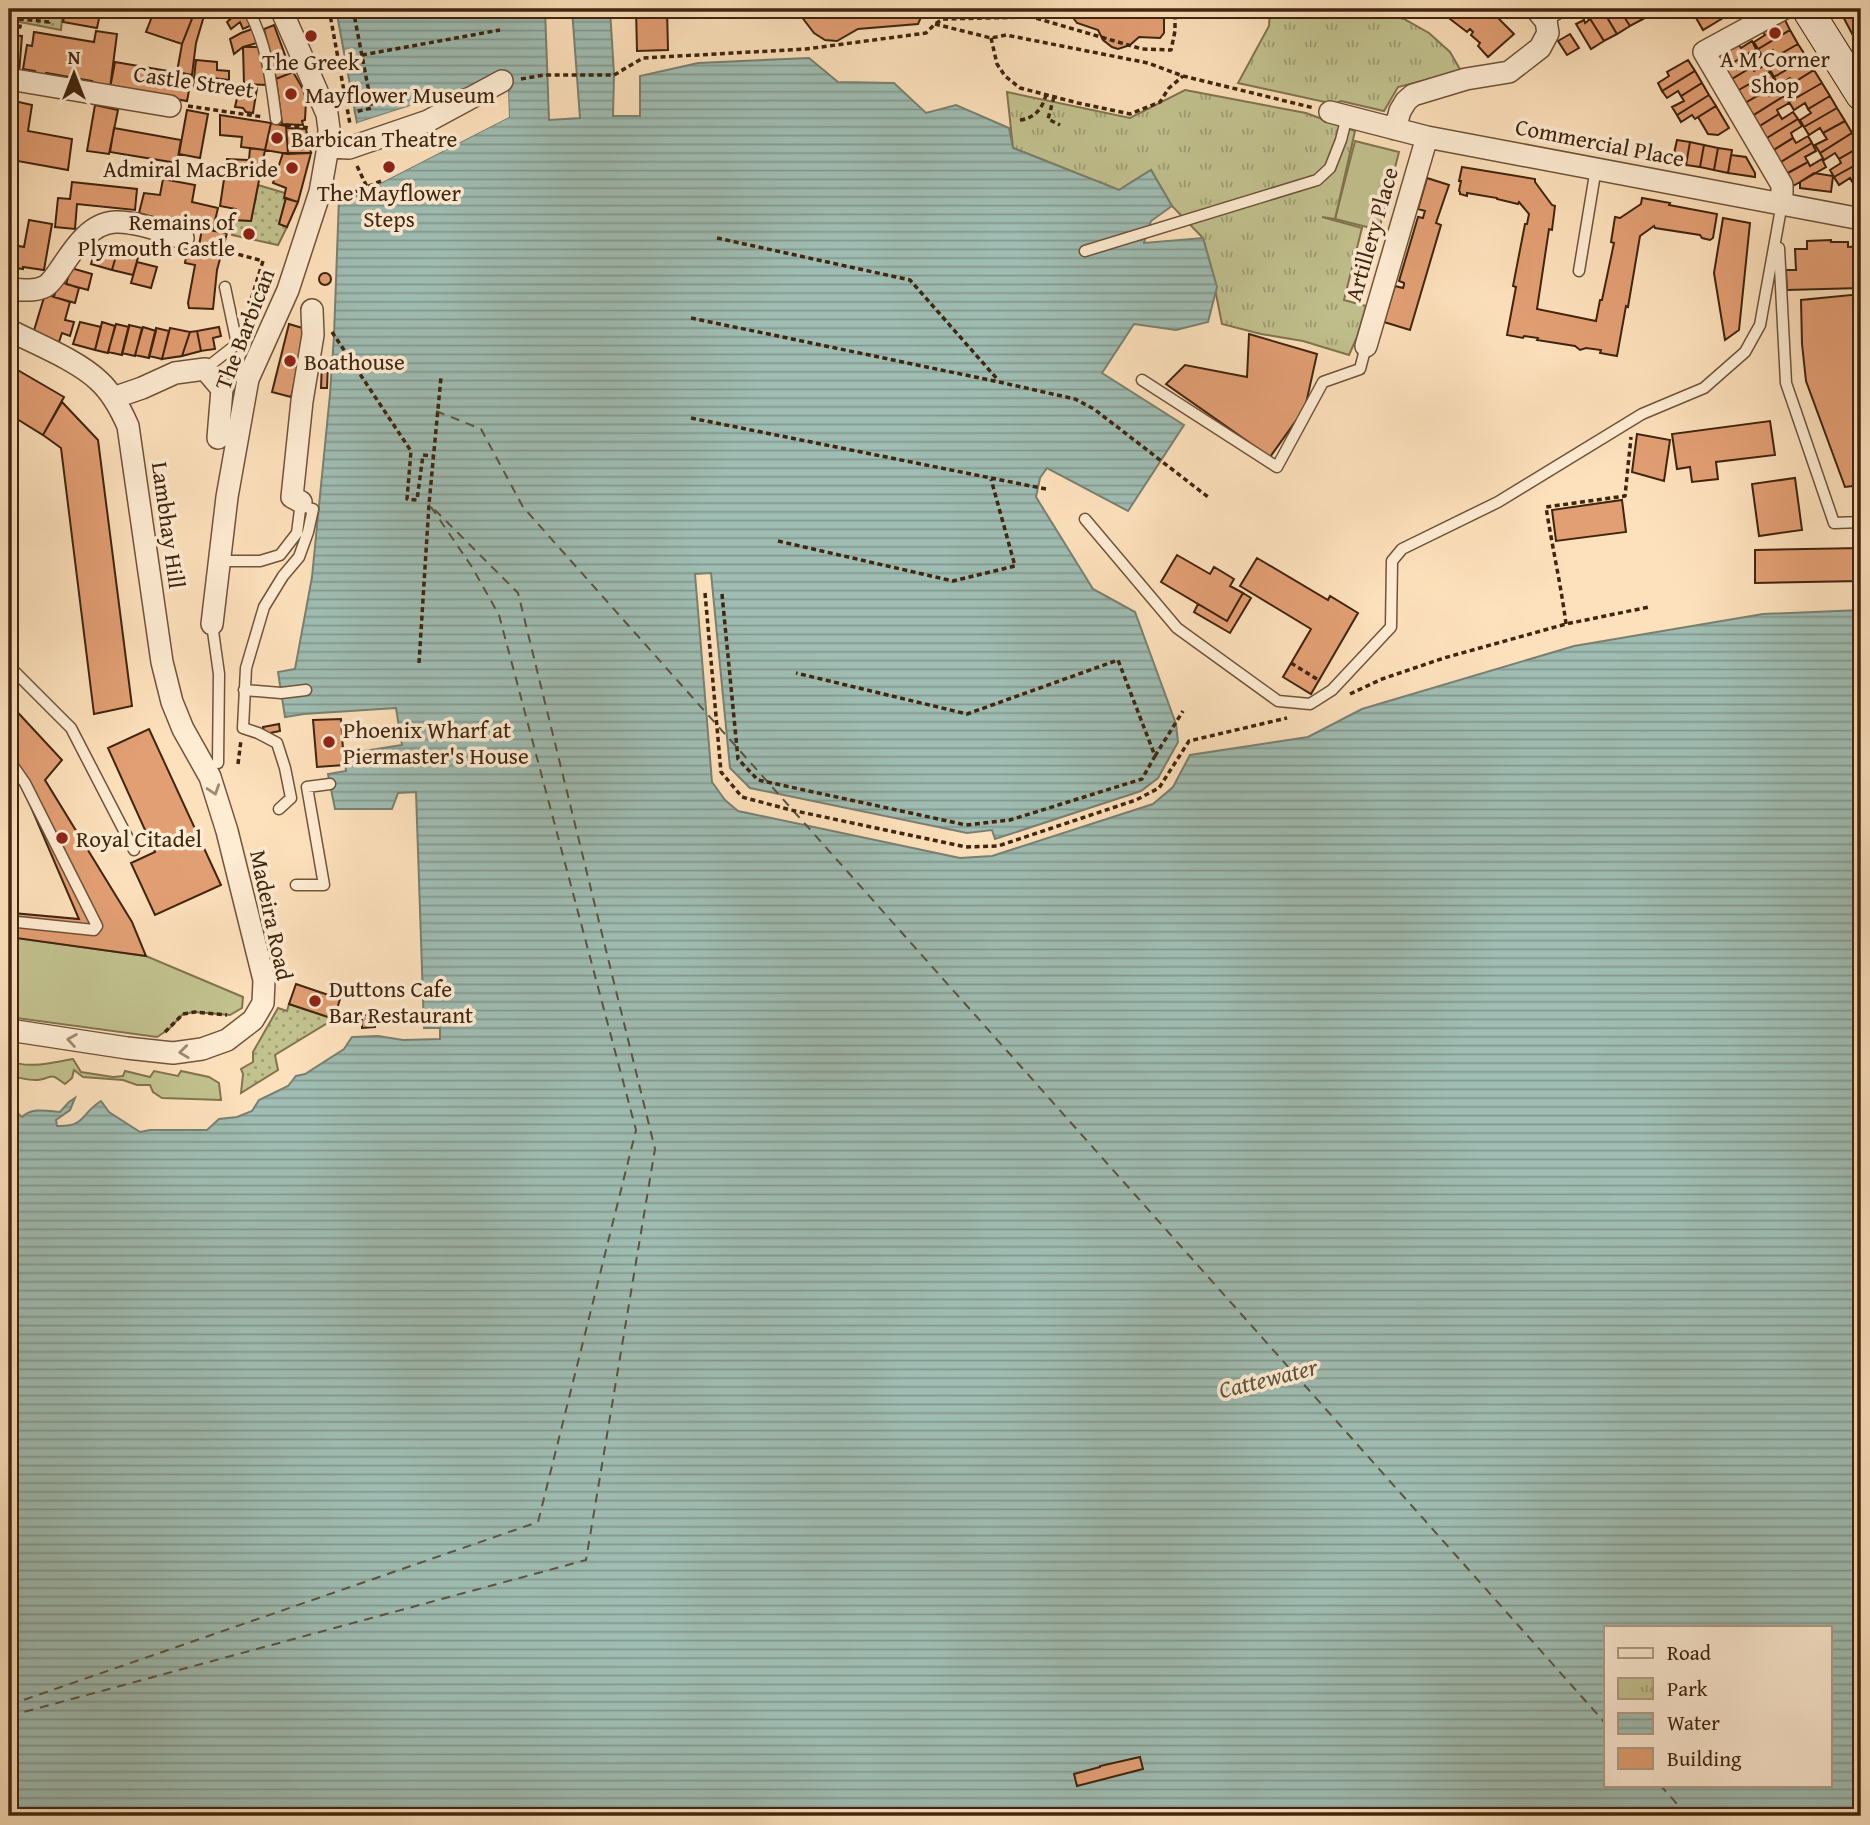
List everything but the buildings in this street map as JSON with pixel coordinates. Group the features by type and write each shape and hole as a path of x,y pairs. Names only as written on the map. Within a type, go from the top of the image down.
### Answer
{"street":[{"name":"The Barbican","path":"212,624 227,497 248,379 288,290 335,141 327,114 281,9"},
{"path":"1782,203 1783,185 1704,52 1783,9"},
{"path":"1807,9 1861,95"},
{"path":"1395,129 1400,111 1413,95 1466,79 1509,72 1525,61 1541,48 1548,33 1541,15"},
{"name":"Castle Street","path":"9,79 170,106"},
{"path":"335,141 428,121 502,81"},
{"name":"Commercial Place","path":"1339,114 1427,137 1861,219"},
{"name":"Artillery Place","path":"1366,346 1427,137"},
{"path":"9,289 31,290 46,286 80,242 104,224 130,223 183,238"},
{"path":"300,504 292,497 302,401 313,335 312,310"},
{"name":"Lambhay Hill","path":"9,330 81,367 99,381 121,409 128,426 162,662"},
{"path":"113,398 175,373 205,369 222,389 218,438"},
{"name":"Madeira Road","path":"9,1030 173,1053 202,1049 227,1040 253,1020 263,1003 264,979 227,831 210,777 183,729 172,702 162,662"}],"lane":[{"path":"248,9 268,61 276,119"},
{"path":"1541,15 1566,9"},
{"path":"1084,251 1318,180 1330,168 1341,140 1339,114"},
{"path":"1578,271 1595,168"},
{"path":"1085,519 1177,628 1278,701 1310,705 1332,690 1391,627 1392,561 1402,549 1499,502 1642,414 1704,388 1745,352 1760,325 1782,203"},
{"path":"1778,232 1786,383 1834,523 1861,522"},
{"path":"205,369 237,344 225,287"},
{"path":"1142,380 1277,467 1323,382 1360,369 1366,346"},
{"path":"219,561 260,561 280,555 297,533 300,504 313,509 299,557 283,576 264,607 246,668 243,728 277,743 291,798 279,809"},
{"name":"The Barbican","path":"212,624 219,674 218,763"},
{"path":"9,666 71,728 134,850"},
{"path":"244,690 281,693 306,690"},
{"path":"9,760 25,783 97,926 94,930 82,929 17,922 9,917"},
{"path":"296,885 324,885 307,787 330,784"}],"path":[{"path":"9,26 20,27 21,19 49,22 50,9"},
{"path":"329,9 350,120 335,141"},
{"path":"353,9 372,108 354,112"},
{"path":"502,81 544,75 614,75 643,58 806,49 926,33 943,19 1032,17 1142,49 1171,50 1175,31 1175,9"},
{"path":"934,24 991,38 1006,35 1147,63 1183,76 1339,114"},
{"path":"362,55 500,30"},
{"path":"991,38 997,64 1005,76 1020,88 1130,114 1160,102 1169,88 1183,76"},
{"path":"1020,120 1033,116 1043,107 1046,94"},
{"path":"1054,97 1048,119 1060,125"},
{"name":"Castle Street","path":"170,106 276,119 281,125 335,141"},
{"path":"345,196 381,181"},
{"path":"717,238 909,281 999,382"},
{"path":"222,250 263,261 237,344"},
{"path":"312,310 334,335 411,451 407,499 417,500 423,455 433,456"},
{"path":"691,318 1075,399 1094,409 1208,497"},
{"path":"419,663 441,377"},
{"path":"1566,624 1546,507 1625,496 1632,427 1653,410"},
{"path":"691,418 1046,489"},
{"path":"778,541 953,581 1015,566 991,479"},
{"path":"705,593 721,772 742,797 791,810 966,846 998,846 1136,800 1159,788 1189,741 1288,718"},
{"path":"722,594 738,759 758,780 966,825 1010,820 1142,779 1183,711"},
{"path":"1341,698 1382,679 1432,662 1566,624 1649,607"},
{"path":"796,673 967,713 1118,660 1155,756"},
{"path":"238,764 243,728"},
{"path":"157,1037 183,1014 195,1012 230,1015"}],"green space":[{"path":"9,9 63,9 61,30 9,20"},
{"path":"1270,9 1369,9 1404,19 1429,33 1450,52 1461,71 1398,87 1384,111 1341,101 1334,104 1238,83 1269,26"},
{"path":"1185,90 1306,113 1355,131 1335,219 1322,217 1362,228 1344,300 1366,306 1349,355 1303,341 1222,324 1203,238 1172,206 1151,170 1119,190 1013,148 1007,92 1130,118"},
{"path":"1355,141 1399,152 1379,230 1335,219"},
{"path":"258,185 285,193 279,224 287,227 278,245 232,235 235,220 251,221"},
{"path":"9,937 146,956 243,997 242,1008 230,1015 195,1012 183,1014 157,1037 9,1017"},
{"path":"289,1004 334,1019 275,1055 278,1070 241,1093 241,1069 253,1062 253,1052 278,1008 287,1011"},
{"path":"73,1059 81,1072 113,1077 123,1076 125,1071 150,1077 154,1071 178,1076 181,1071 209,1077 219,1083 221,1100 162,1098 153,1092 150,1085 83,1077 74,1070 72,1078 65,1084 53,1076 35,1080 9,1076 9,1060 32,1065"}],"water":[{"name":"Cattewater","path":"336,9 545,9 549,120 580,118 572,9 610,9 614,75 613,116 640,116 640,76 698,63 809,58 838,82 894,83 926,113 956,105 1009,128 1013,148 1119,190 1151,170 1172,206 1151,221 1144,243 1203,238 1217,287 1208,322 1176,330 1134,324 1102,373 1184,425 1128,511 1047,468 1040,478 1036,497 1093,589 1135,612 1176,724 1178,742 1158,778 1141,791 995,839 992,830 967,833 750,788 730,768 711,573 695,574 712,782 725,800 738,811 960,858 992,856 1153,804 1173,787 1190,755 1308,737 1362,709 1574,646 1763,614 1861,610 1861,1816 9,1816 9,1109 22,1117 35,1111 60,1112 75,1098 70,1110 56,1120 57,1126 78,1122 101,1101 109,1112 140,1132 207,1130 219,1119 237,1117 252,1111 259,1100 288,1086 296,1076 305,1074 344,1049 352,1037 440,1039 440,1028 424,1028 416,792 398,793 392,809 335,809 328,774 346,771 344,754 402,745 396,708 285,717 278,672 295,669 312,577 330,394 339,198 357,195 509,117 508,88 494,79 357,123"}],"pier":[{"path":"494,79 508,88 509,117 357,195 339,198 340,194 356,192 505,115 504,89 495,83 356,127 357,123"}],"ferry route":[{"path":"436,411 481,429 523,507 1604,1722"},
{"path":"9,1716 586,1560 655,1149 518,593 429,504"},
{"path":"9,1705 538,1522 636,1130 499,615 472,567 431,507"},
{"path":"1661,1786 1688,1816"}],"place":[{"name":"A M Corner Shop","path":"1775,33"},
{"name":"The Greek","path":"311,36"},
{"name":"Mayflower Museum","path":"291,94"},
{"name":"Barbican Theatre","path":"277,138"},
{"name":"The Mayflower Steps","path":"389,167"},
{"name":"Admiral MacBride","path":"292,168"},
{"name":"Remains of Plymouth Castle","path":"249,234"},
{"name":"Boathouse","path":"290,361"},
{"name":"Phoenix Wharf at Piermaster's House","path":"329,742"},
{"name":"Royal Citadel","path":"62,838"},
{"name":"Duttons Cafe Bar Restaurant","path":"315,1001"}]}
